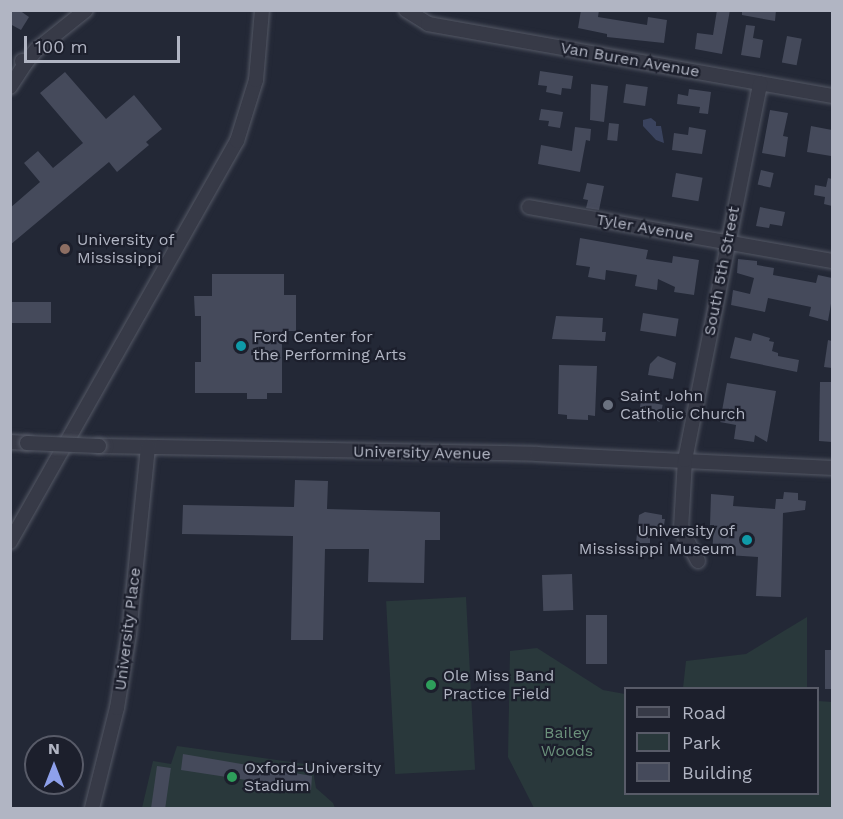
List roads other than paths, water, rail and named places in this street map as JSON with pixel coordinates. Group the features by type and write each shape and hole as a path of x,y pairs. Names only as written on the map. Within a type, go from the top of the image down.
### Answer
{"street":[{"path":"10,87 24,62 86,10"},
{"path":"10,542 156,288 237,141 255,80 262,10"},
{"name":"Van Buren Avenue","path":"406,10 428,24 832,96"},
{"name":"South 5th Street","path":"698,561 681,529 685,460 760,83"},
{"name":"Tyler Avenue","path":"529,207 832,261"},
{"name":"University Avenue","path":"10,442 685,460 832,468"},
{"name":"University Place","path":"92,808 117,708 125,656 148,447"}],"water":[{"path":"651,118 656,122 656,126 661,126 664,143 656,140 643,126 643,120"}],"place":[{"name":"University of Mississippi","path":"65,249"},
{"name":"Ford Center for the Performing Arts","path":"241,346"},
{"name":"Saint John Catholic Church","path":"608,405"},
{"name":"University of Mississippi Museum","path":"747,540"},
{"name":"Ole Miss Band Practice Field","path":"431,685"},
{"name":"Oxford-University Stadium","path":"232,777"}],"park label":[{"name":"Bailey Woods","path":"567,742"}]}
